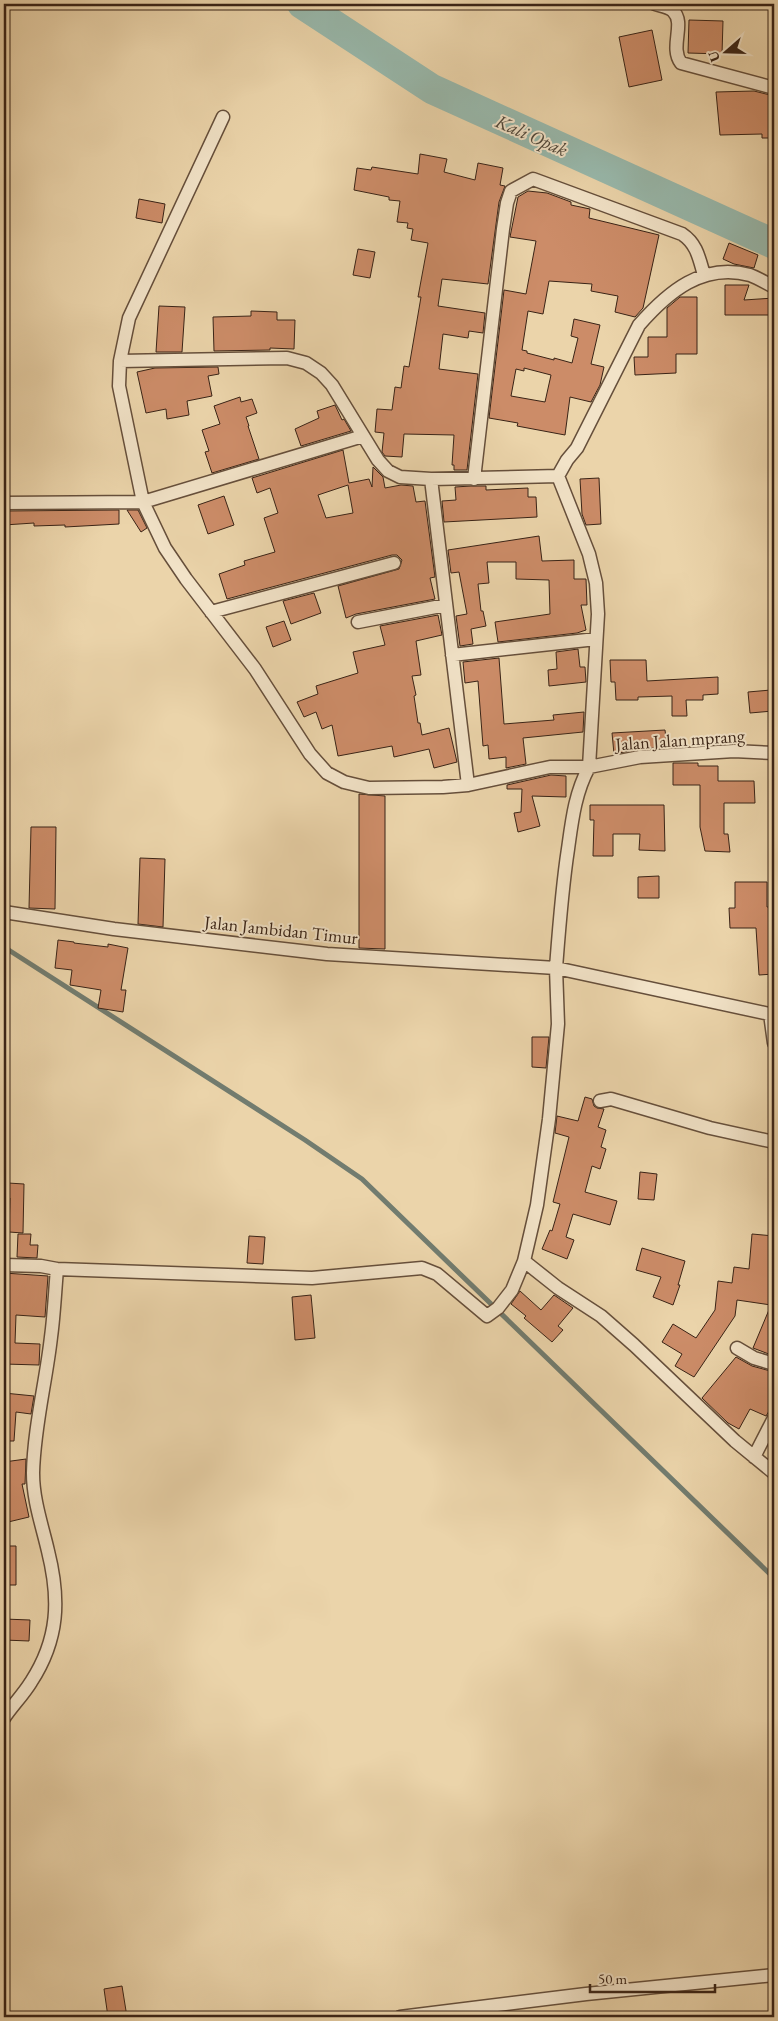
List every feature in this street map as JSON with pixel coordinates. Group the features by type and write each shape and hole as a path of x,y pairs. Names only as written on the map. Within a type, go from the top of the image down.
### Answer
{"street":[{"path":"655,4 668,8 677,16 675,51 681,63 774,88"},
{"name":"Jalan Jalan mprang","path":"223,117 129,318 120,361 119,386 143,502 165,548 210,612 255,669 310,754 327,773 344,782 369,788 468,785 550,767 590,767 640,757 734,751 774,753"},
{"path":"474,478 503,229 511,190 533,179 682,234 691,240 698,251 704,275"},
{"path":"558,476 567,460 577,448 640,325 654,308 674,291 704,275 734,272 751,276 774,287"},
{"path":"120,361 287,358 306,363 321,373 332,385 378,460 388,471 400,477 431,479 558,476"},
{"path":"4,504 143,502 363,436"},
{"path":"4,1265 41,1266 57,1269 312,1278 422,1268 437,1274 487,1316 494,1311 512,1290 524,1261 537,1205 549,1119 558,1024 556,968 565,868 572,817 581,782 590,767 598,614 596,583 589,554 558,476"},
{"path":"431,479 468,785"},
{"path":"210,612 394,563"},
{"path":"358,622 446,605"},
{"path":"452,655 596,639"},
{"name":"Jalan Jambidan Timur","path":"4,912 114,928 327,954 556,968 772,1015"},
{"path":"772,1015 774,1042"},
{"path":"600,1101 611,1099 710,1128 774,1142"},
{"path":"524,1261 558,1288 601,1316 728,1434 774,1473"},
{"path":"4,1718 30,1683 41,1664 51,1643 55,1625 55,1576 36,1502 33,1473 51,1337 57,1269"},
{"path":"737,1348 754,1358 774,1364"},
{"path":"754,1457 774,1418"},
{"path":"400,2017 586,1994 774,1975"}],"building":[{"path":"689,20 723,21 722,54 688,53"},
{"path":"652,30 662,80 629,87 619,37"},
{"path":"754,91 774,96 774,138 762,138 762,134 720,135 716,92"},
{"path":"420,154 447,159 444,172 475,180 478,163 503,168 500,185 505,186 499,202 488,284 442,279 438,306 485,313 483,333 469,331 468,338 443,334 439,369 478,374 467,470 454,470 454,465 452,465 454,435 404,434 402,457 385,456 382,452 384,433 375,432 377,409 392,410 395,387 401,388 404,366 409,367 421,297 418,297 428,243 411,240 413,229 407,228 408,223 397,222 400,201 389,200 389,197 354,190 357,168 371,170 372,167 418,174"},
{"path":"528,191 547,193 571,202 571,205 590,209 589,218 659,235 643,308 635,317 615,312 618,296 591,291 592,284 549,281 543,314 528,311 522,350 554,360 554,358 572,363 578,338 571,336 574,319 600,325 591,364 604,367 600,385 591,402 570,397 565,435 517,426 518,423 489,418 504,290 526,294 536,241 510,237 518,197","holes":["524,368 551,375 545,402 511,396 516,369 524,371"]},
{"path":"139,199 165,204 162,223 136,218"},
{"path":"729,243 758,255 754,268 734,264 723,259"},
{"path":"358,249 375,252 370,278 353,275"},
{"path":"725,285 749,285 744,300 774,298 774,315 725,315"},
{"path":"680,297 697,297 697,354 676,354 676,373 635,375 634,357 648,357 648,337 667,337 667,308"},
{"path":"159,306 185,307 182,352 156,352"},
{"path":"251,311 277,312 277,320 295,320 294,349 270,348 270,350 214,351 213,317 251,316"},
{"path":"218,367 219,374 208,376 212,396 187,401 189,415 167,419 166,409 146,413 137,372 155,368"},
{"path":"240,397 241,402 252,399 257,413 246,417 259,459 212,473 205,452 209,451 202,430 220,424 214,406"},
{"path":"335,405 342,420 344,419 351,431 301,446 295,429 319,418 317,411"},
{"path":"343,450 349,483 369,479 372,487 373,467 383,477 385,488 401,485 413,486 416,502 425,501 435,577 430,578 435,599 356,614 346,618 338,586 399,569 402,560 397,555 392,555 227,599 219,574 245,565 244,561 275,552 264,518 278,513 270,488 257,493 252,478","holes":["348,485 353,513 326,518 318,495"]},
{"path":"599,478 601,524 586,525 582,514 580,479"},
{"path":"486,486 486,490 528,488 528,497 536,497 537,517 444,522 442,501 456,500 455,487"},
{"path":"224,496 234,525 208,534 198,505"},
{"path":"119,510 119,524 65,527 65,525 34,526 34,523 4,525 4,511"},
{"path":"127,510 138,510 147,528 141,532"},
{"path":"539,536 542,561 574,560 574,579 586,579 587,605 581,605 586,630 577,633 498,642 495,622 550,614 549,580 516,579 516,562 487,562 489,583 478,584 481,611 483,611 486,626 471,629 473,644 460,646 456,616 467,614 459,572 451,573 448,550"},
{"path":"314,593 321,613 291,624 283,601"},
{"path":"438,615 442,635 416,641 421,675 412,676 416,695 414,696 418,723 420,723 422,735 449,728 457,762 434,768 429,749 394,757 392,746 338,756 332,725 322,729 316,712 304,717 297,702 318,694 316,686 358,673 353,652 385,645 380,626"},
{"path":"284,621 291,640 273,647 266,627"},
{"path":"578,649 580,667 585,667 586,682 549,686 548,670 557,669 556,652"},
{"path":"499,658 504,724 554,720 553,715 584,712 583,732 523,738 526,764 506,768 506,757 489,759 488,745 483,746 478,681 465,683 463,662"},
{"path":"610,660 646,660 647,681 718,677 718,694 703,695 703,700 686,700 687,716 672,716 672,696 638,697 638,700 616,700 615,682 611,682"},
{"path":"771,690 773,711 750,713 748,692"},
{"path":"665,730 667,747 639,749 614,754 612,733"},
{"path":"673,763 698,763 698,766 718,766 718,781 754,781 755,803 724,803 724,834 728,834 730,852 705,851 700,827 700,785 673,785"},
{"path":"551,775 566,776 566,797 532,796 540,826 518,832 514,813 521,812 522,789 507,789 507,785"},
{"path":"359,794 385,796 385,949 359,948"},
{"path":"590,805 664,805 665,851 639,850 640,834 613,834 613,856 593,856 594,820 590,820"},
{"path":"31,827 56,827 55,909 29,908"},
{"path":"140,858 165,859 163,927 138,924"},
{"path":"659,876 659,898 638,898 638,877"},
{"path":"735,882 767,882 767,907 774,907 774,974 759,975 756,928 730,928 729,908 735,908"},
{"path":"58,940 108,947 108,944 128,948 121,990 126,990 123,1012 98,1008 101,990 70,985 72,970 55,968"},
{"path":"532,1037 549,1037 546,1068 532,1067"},
{"path":"585,1097 592,1099 594,1106 597,1108 604,1109 598,1127 606,1130 601,1147 606,1149 600,1169 592,1166 585,1192 617,1201 610,1225 573,1214 566,1237 574,1240 567,1259 542,1249 550,1230 552,1231 560,1204 553,1202 569,1137 555,1133 557,1116 578,1121"},
{"path":"640,1172 657,1174 654,1200 638,1199"},
{"path":"8,1183 24,1184 23,1233 9,1232 10,1198 7,1197"},
{"path":"18,1234 31,1234 30,1245 38,1245 37,1258 17,1257"},
{"path":"752,1234 774,1236 774,1356 753,1348 771,1305 737,1300 735,1316 694,1377 675,1366 682,1354 662,1342 673,1324 696,1338 715,1310 718,1281 732,1283 734,1267 749,1269"},
{"path":"249,1236 265,1237 263,1264 247,1263"},
{"path":"642,1248 685,1261 673,1305 653,1297 661,1277 636,1270"},
{"path":"4,1273 48,1276 45,1317 16,1315 15,1343 40,1344 39,1365 4,1364"},
{"path":"520,1291 541,1310 554,1295 573,1308 558,1326 563,1330 552,1342 511,1304"},
{"path":"311,1295 315,1338 295,1340 292,1297"},
{"path":"736,1357 752,1366 774,1372 774,1410 769,1411 766,1416 750,1409 739,1429 728,1423 702,1398"},
{"path":"4,1393 34,1396 31,1414 16,1412 14,1441 4,1441"},
{"path":"26,1459 25,1484 22,1484 29,1517 4,1523 4,1509 8,1509 4,1462"},
{"path":"4,1546 16,1546 16,1585 4,1585"},
{"path":"4,1619 30,1620 29,1641 4,1640"},
{"path":"122,1986 127,2017 108,2017 104,1989"}],"waterway":[{"name":"Kali Opak","path":"302,4 432,89 774,244"},
{"path":"4,947 305,1140 362,1179 774,1578"}]}
